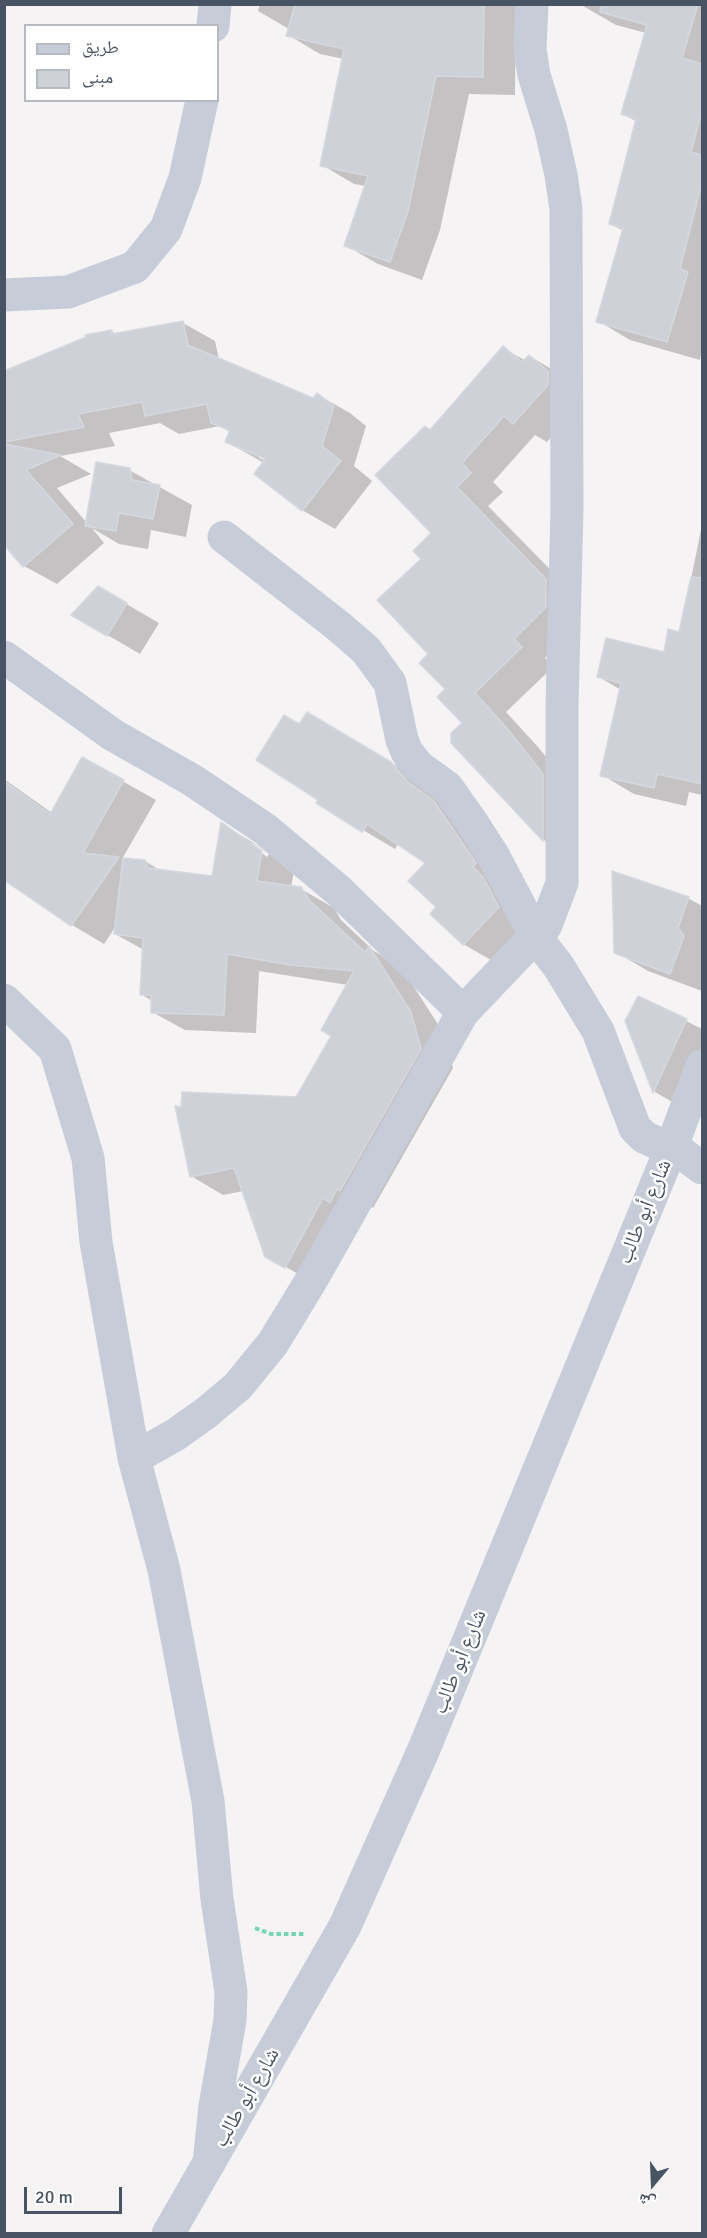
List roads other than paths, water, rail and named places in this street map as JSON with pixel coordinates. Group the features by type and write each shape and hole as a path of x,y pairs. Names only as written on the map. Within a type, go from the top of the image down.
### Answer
{"street":[{"path":"213,24 215,4"},
{"path":"134,1458 175,1435 206,1413 238,1386 273,1344 463,1012 546,925 562,883 562,660 567,509 566,221 561,175 551,130 534,75 530,49 532,4"},
{"path":"4,295 68,292 135,267 166,229 185,178 202,102"},
{"path":"224,537 338,625 366,650 390,683 402,740 407,752 418,766 447,787 471,822 493,855 536,937 559,967 598,1031 635,1128 644,1137 672,1146 702,1168"},
{"path":"4,657 113,735 192,780 265,829 339,891 463,1012"},
{"path":"4,1000 55,1049 88,1158 96,1242 134,1458 164,1570 208,1801 217,1899 231,1992 228,2031 215,2106 209,2163"},
{"name":"شارع أبو طالب","path":"168,2234 345,1926 424,1749 672,1146 702,1066"}]}
